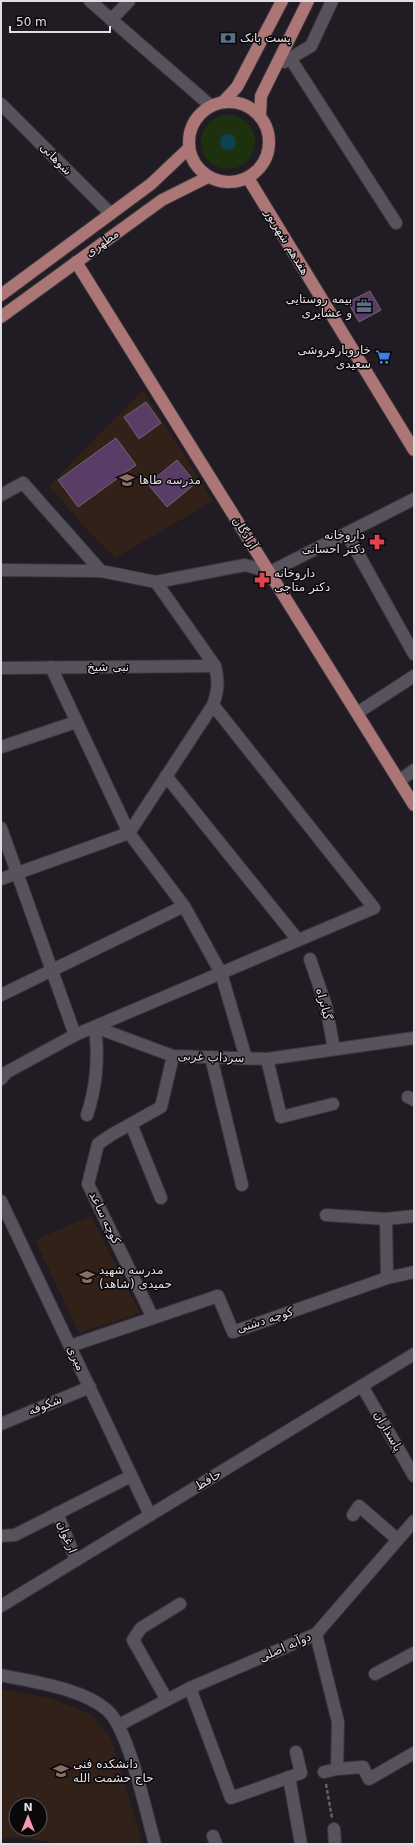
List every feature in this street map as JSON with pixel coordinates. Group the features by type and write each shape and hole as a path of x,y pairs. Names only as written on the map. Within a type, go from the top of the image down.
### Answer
{"main road":[{"path":"223,102 237,87 282,1"},
{"path":"260,116 261,96 273,69 308,1"},
{"path":"223,102 236,102 248,106 260,116 265,124 269,136 269,148 265,160 258,170 248,178 236,182 223,182 208,177 200,170 193,160 189,148 189,135 193,123 201,113 211,106 223,102"},
{"name":"مطهری","path":"1,294 151,184 189,148"},
{"name":"مطهری","path":"1,317 162,200 208,177"},
{"name":"هفدهم شهریور","path":"248,178 414,450"},
{"name":"آزادگان","path":"76,262 414,805"}],"street":[{"path":"90,1 211,106"},
{"path":"111,20 129,1"},
{"path":"273,69 311,46 332,1"},
{"path":"290,58 396,223"},
{"name":"شوهانی","path":"1,104 111,214"},
{"path":"1,496 23,483 101,571"},
{"path":"1,570 101,571 156,582 245,565 270,572 414,499"},
{"path":"347,534 414,654"},
{"path":"1,879 129,833 213,705 218,691 218,678 215,666 156,582"},
{"name":"نبی شیخ","path":"1,668 215,666"},
{"path":"51,667 129,833 184,906 221,973 246,1058"},
{"path":"357,714 414,676"},
{"path":"1,1079 7,1072 75,1036 374,908 213,705"},
{"path":"1,747 76,722"},
{"path":"399,780 414,770"},
{"path":"166,776 298,940"},
{"path":"1,828 75,1036"},
{"path":"1,995 184,906"},
{"name":"گیانراه","path":"310,959 326,1006 334,1049"},
{"path":"87,1115 95,1092 98,1048 95,1027"},
{"name":"سرداب غربی","path":"95,1027 173,1056 267,1059 414,1038"},
{"path":"161,1198 131,1124 162,1107 173,1056"},
{"path":"211,1057 242,1185"},
{"path":"267,1059 280,1116 334,1104"},
{"name":"کوچه ساعد","path":"131,1124 98,1144 88,1184 153,1318"},
{"name":"میری","path":"1,1200 150,1515"},
{"path":"326,1215 386,1219 414,1216"},
{"path":"386,1219 387,1278"},
{"name":"کوچه دشتی","path":"70,1346 218,1296 233,1332 387,1278 414,1272"},
{"name":"حافظ","path":"1,1606 414,1354"},
{"name":"پاسداران","path":"362,1386 414,1476"},
{"name":"شکوفه","path":"1,1424 90,1387"},
{"path":"1,1536 15,1535 131,1476"},
{"path":"353,1515 359,1506 397,1539"},
{"name":"ارغوان","path":"57,1513 76,1560"},
{"name":"دوآبه اصلی","path":"119,1725 190,1688 316,1634 414,1520"},
{"path":"167,1700 133,1640 141,1628 180,1604"},
{"path":"316,1634 338,1722 337,1769"},
{"path":"375,1674 414,1652"},
{"path":"1,1675 52,1686 89,1698 107,1710 119,1725 131,1758 155,1844"},
{"path":"190,1688 231,1798 301,1773 296,1752"},
{"path":"324,1772 337,1769 363,1767 369,1779 414,1752"},
{"path":"289,1777 301,1844"},
{"path":"334,1829 335,1844"}],"path":[{"path":"324,1772 334,1829"}],"shaded area":[{"name":"مدرسه طاها","path":"143,390 213,501 115,558 84,526 49,486"},
{"name":"مدرسه شهید حمیدی (شاهد)","path":"91,1216 140,1313 79,1333 35,1240"},
{"name":"دانشکده فنی حاج حشمت الله","path":"1,1689 50,1698 90,1714 110,1736 143,1844 58,1844 28,1838 1,1837"}],"green space":[{"path":"228,115 238,117 247,123 253,132 255,142 253,152 247,161 238,167 228,169 218,167 209,161 203,152 201,142 203,132 209,123 218,117"}],"water":[{"path":"228,134 234,136 236,142 234,148 228,150 222,148 220,142 222,136"}],"building":[{"name":"بیمه روستایی و عشایری","path":"370,291 381,310 359,322 348,302"},
{"path":"146,402 161,423 139,439 124,417"},
{"path":"116,438 136,465 78,507 58,480"},
{"path":"177,460 196,483 167,507 148,484"}],"place":[{"name":"پست بانک","path":"228,38"},
{"name":"بیمه روستایی و عشایری","path":"364,306"},
{"name":"خاروبارفروشی سعیدی","path":"383,357"},
{"name":"مدرسه طاها","path":"127,480"},
{"name":"داروخانه دکتر احسانی","path":"377,542"},
{"name":"داروخانه دکتر متاجی","path":"262,580"},
{"name":"مدرسه شهید حمیدی (شاهد)","path":"87,1277"},
{"name":"دانشکده فنی حاج حشمت الله","path":"61,1771"}]}
